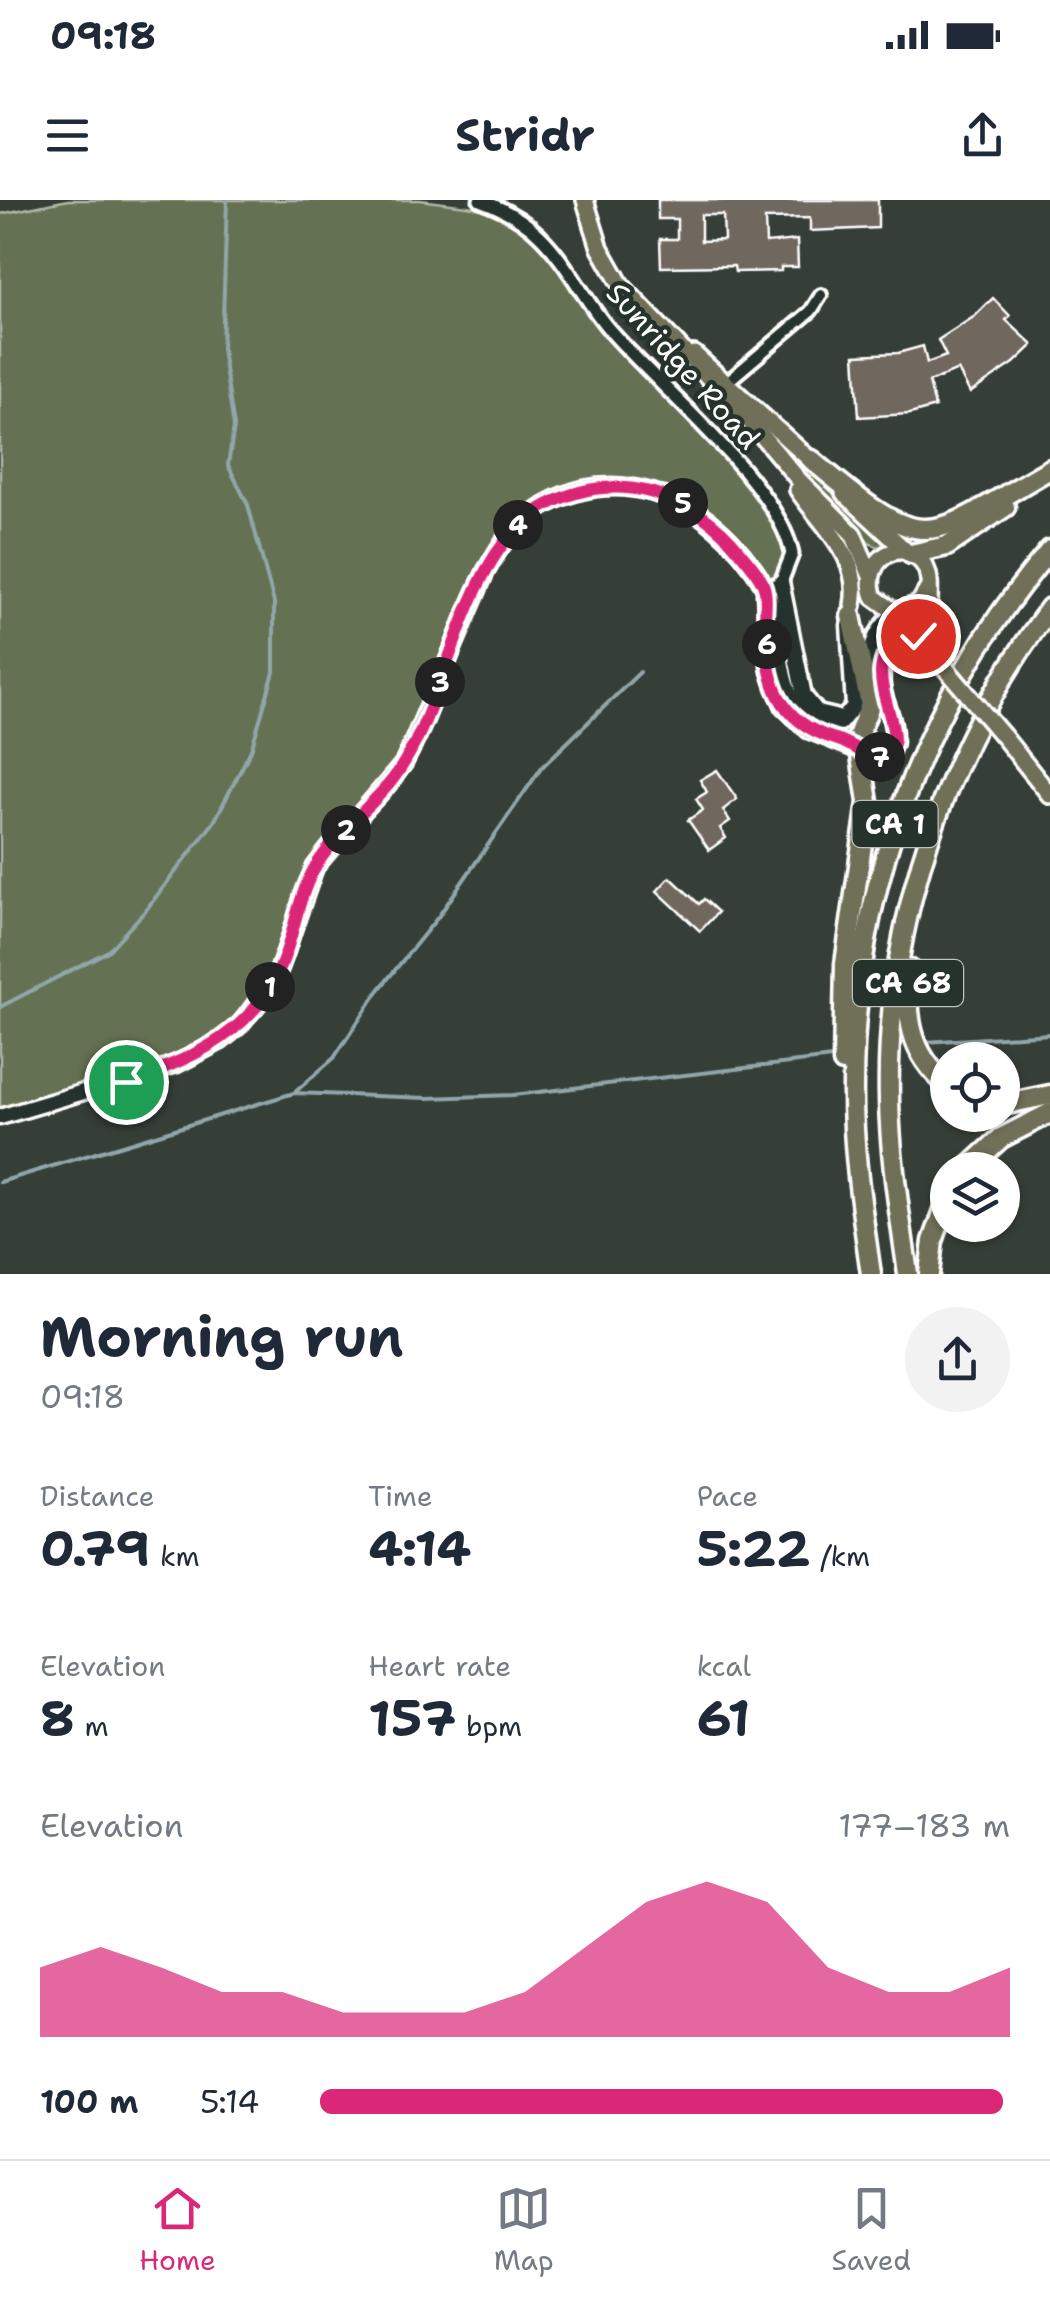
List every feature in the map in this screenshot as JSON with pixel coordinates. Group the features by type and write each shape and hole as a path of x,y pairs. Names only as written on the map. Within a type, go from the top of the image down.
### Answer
{"highway":[{"path":"812,460 880,515 910,530 926,532 952,525 1050,472"},
{"path":"909,553 956,541 1050,472"},
{"name":"CA 1","path":"871,1274 854,1138 853,1060 859,984 875,894 892,832 919,760 953,691 1000,614 1050,550"},
{"name":"CA 1","path":"908,1274 892,1147 889,1072 898,970 920,869 944,796 976,726 1013,660 1050,608"},
{"path":"852,610 852,633 870,701 858,736 868,802 845,964 842,1035 844,1086 854,1138"},
{"name":"CA 68","path":"920,869 908,1017 921,1055 930,1065"},
{"path":"1020,1101 1050,1095"},
{"path":"986,1152 1001,1138 1050,1113"},
{"path":"930,1274 933,1242"}],"main road":[{"path":"585,200 595,237 614,276 856,537 876,600 897,612 946,660"},
{"path":"666,334 727,382 812,460 870,521 926,567 931,623 946,660 1050,796"},
{"path":"0,1117 177,1064 221,1042 240,1025 277,975 315,867 404,763 486,571 515,528 545,506 607,487 647,489 715,524 740,551 766,589 776,614 793,702 808,718 824,725 840,723 850,714 854,701 847,639 854,578 844,552 800,494 782,460"},
{"path":"852,610 858,592 884,556 909,553"},
{"path":"782,582 804,696 818,713 838,718 850,714"},
{"path":"766,589 767,649 779,699 808,730 880,757 893,748 894,730 872,655 874,642 897,612 919,604 929,587"},
{"path":"881,690 882,668 889,649 903,638 918,636"}],"street":[{"name":"Sunridge Road","path":"480,200 514,216 542,238 608,328 755,486 792,548 791,564 782,582"},
{"path":"727,382 806,316 821,295"},
{"path":"766,589 782,582"}],"green space":[{"path":"68,200 420,200 505,211 523,221 600,317 746,475 777,518 791,564 765,589 732,540 647,489 566,496 501,546 404,763 333,845 261,1001 204,1052 0,1117 0,214"},
{"path":"759,420 884,544 878,547 869,543 799,471"}],"building":[{"path":"658,200 878,200 878,228 810,231 810,218 765,219 766,243 797,240 798,267 781,267 781,271 735,272 734,266 661,267 660,239 677,239 677,219 658,219","holes":["701,215 723,215 724,240 701,241"]},
{"path":"993,298 1010,316 1006,320 1033,345 1014,363 970,393 958,370 929,382 935,407 910,414 859,417 855,355 898,353 923,346 927,363 946,356 938,340 975,316"},
{"path":"717,770 737,799 723,810 730,821 720,828 726,838 709,850 688,820 703,810 696,799 707,792 700,780"},
{"path":"670,877 699,904 704,899 718,912 700,931 657,891"}],"waterway":[{"path":"0,1007 108,951 145,911 214,822 251,750 274,672 274,603 248,505 228,465 234,427 222,349 227,200"},
{"path":"294,1093 334,1058 378,991 438,917 542,767 640,672"},
{"path":"925,1042 1050,1034"},
{"path":"0,1182 294,1093 427,1098 513,1095 832,1058"}],"route":[{"path":"126,1082 177,1064 221,1042 261,1001 277,975 315,867 404,763 486,571 515,528 545,506 588,490 627,487 665,495 701,513 732,540 766,589 770,671 779,699 808,730 871,756 884,756 894,744 894,730 881,690 884,658 900,639 918,636"}]}
